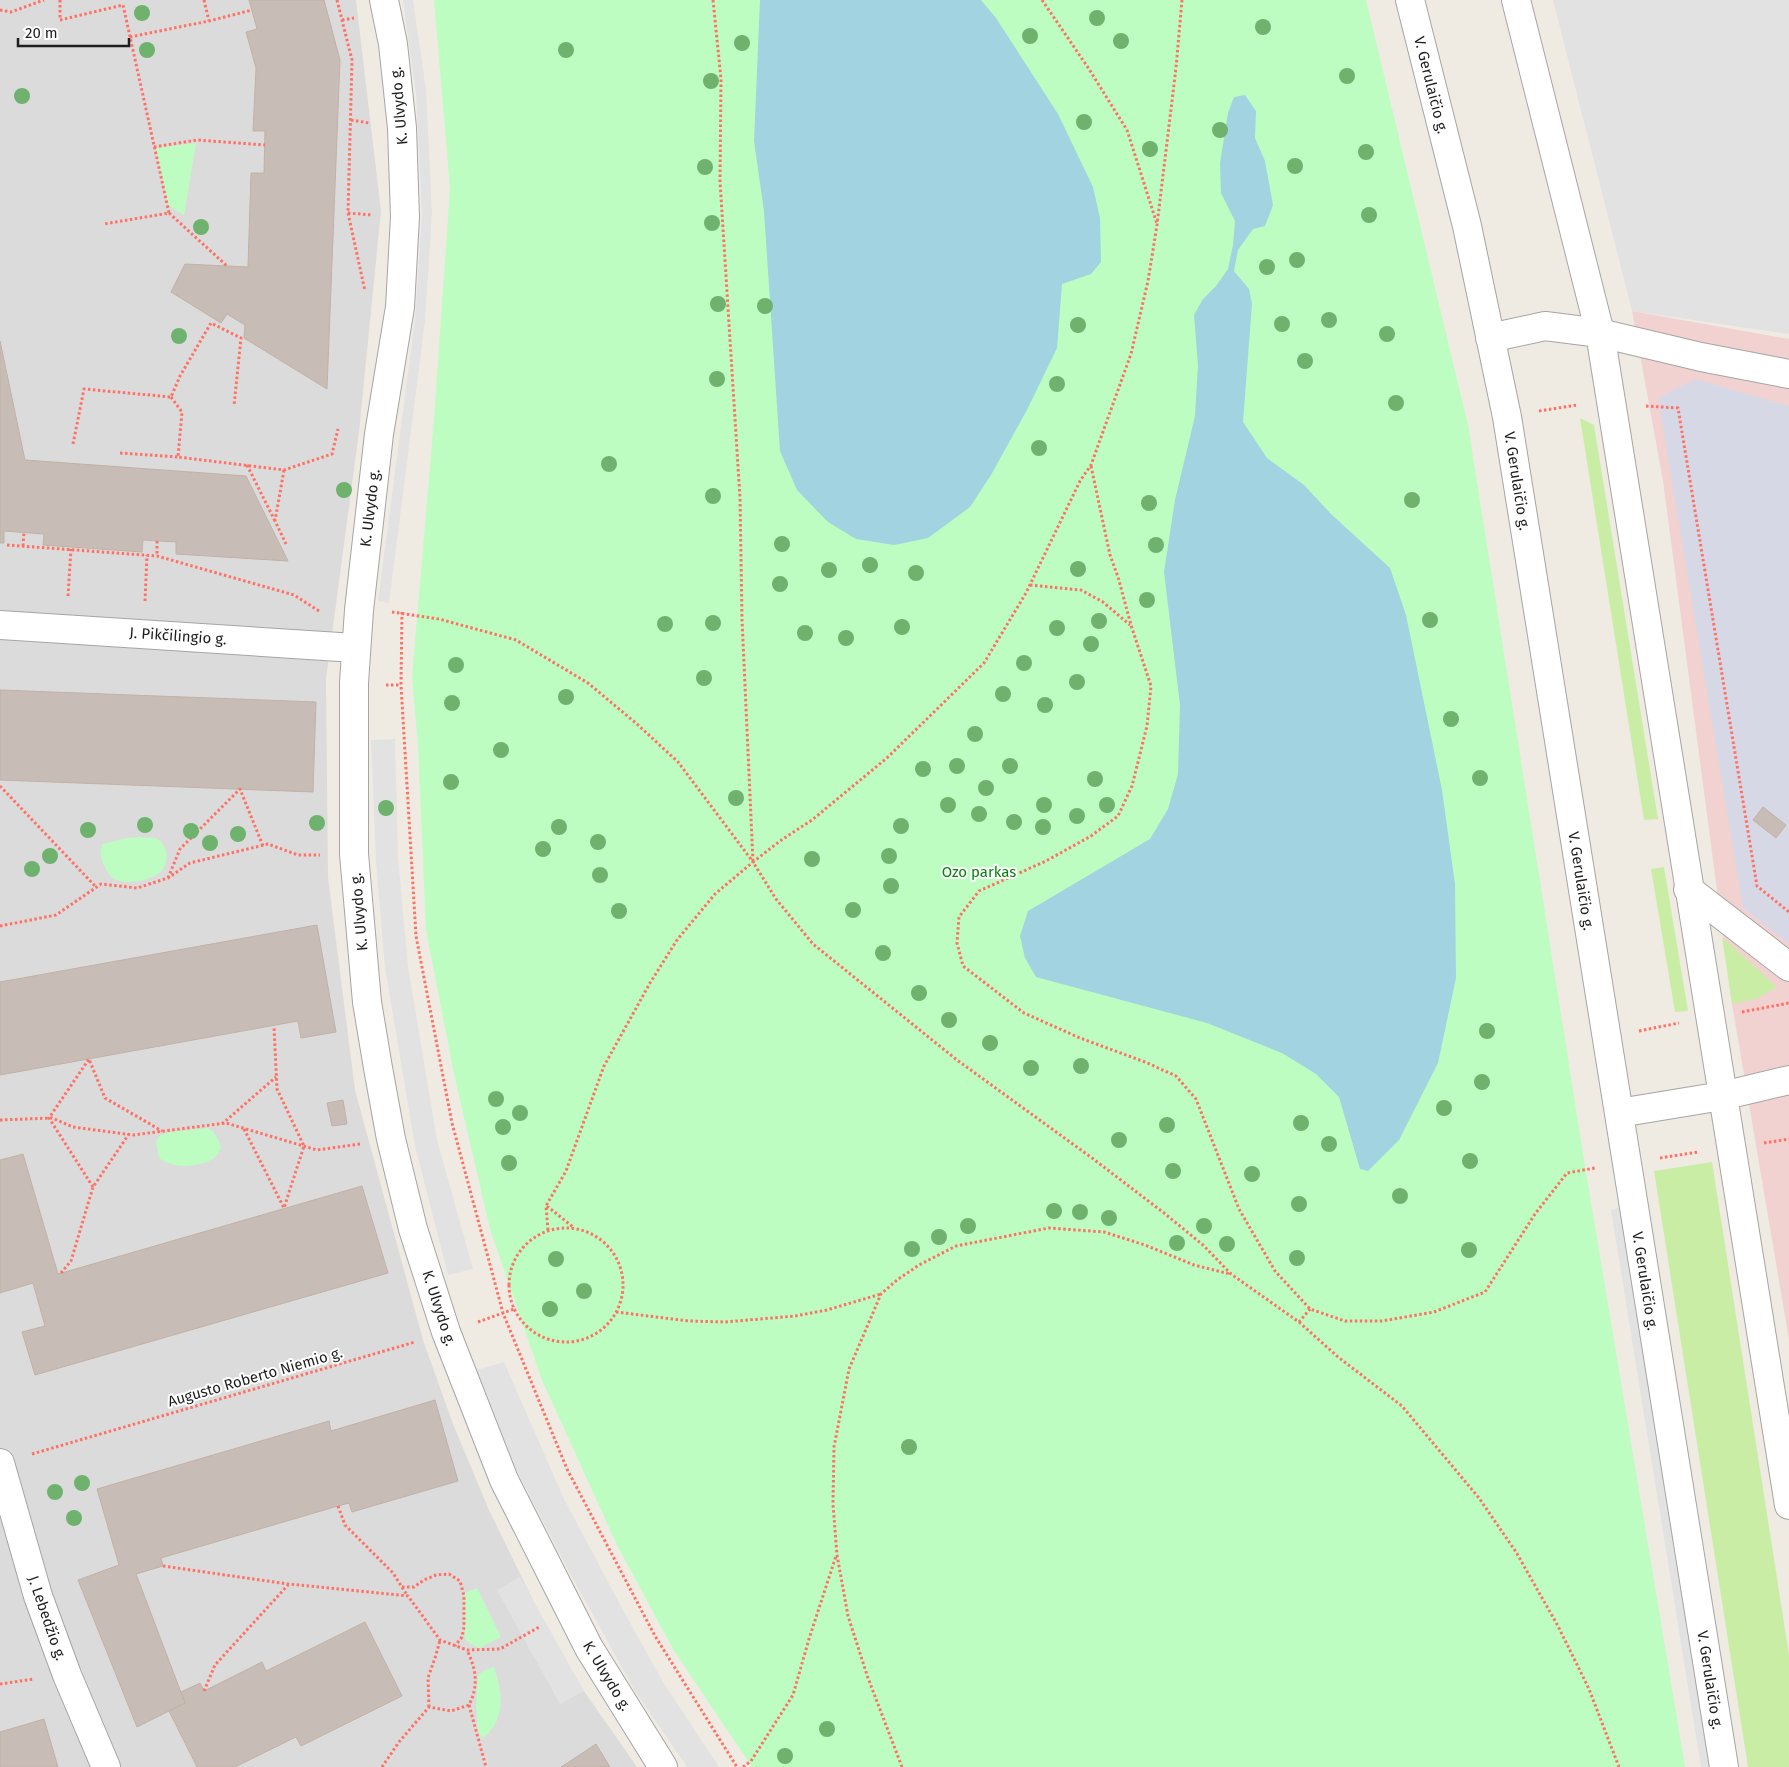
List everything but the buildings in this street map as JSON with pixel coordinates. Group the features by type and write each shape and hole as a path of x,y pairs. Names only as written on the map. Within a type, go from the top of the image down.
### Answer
{"street":[{"name":"K. Ulvydo g.","path":"384,0 393,44 402,128 405,217 400,307 379,434 355,648 354,854 367,1002 392,1139 413,1228 446,1332 504,1480 589,1648 663,1767"},
{"name":"V. Gerulaičio g.","path":"1410,0 1467,226 1507,418 1724,1767"},
{"path":"1516,0 1600,333 1688,889 1789,1505"},
{"path":"1490,338 1545,326 1600,333 1701,357 1789,374"},
{"name":"J. Pikčilingio g.","path":"0,625 355,648"},
{"path":"1688,889 1789,967"},
{"path":"1619,1113 1722,1096 1789,1080"},
{"name":"J. Lebedžio g.","path":"0,1464 38,1596 66,1675 106,1767"}],"path":[{"path":"0,10 11,12 44,0"},
{"path":"60,0 60,20 123,5 169,213 226,266"},
{"path":"204,0 209,21"},
{"path":"337,0 352,60 348,213 368,300"},
{"path":"714,0 721,79 720,181 740,498 742,619 753,862"},
{"path":"1042,0 1089,69 1127,130 1157,225"},
{"path":"548,1230 546,1206 566,1171 604,1066 650,983 677,940 715,894 780,841 812,820 873,769 984,663 1030,585 1080,481 1091,465 1132,354 1148,281 1157,225 1176,68 1182,0"},
{"path":"130,37 252,10"},
{"path":"351,120 364,122"},
{"path":"154,147 197,140 265,145"},
{"path":"104,224 169,213"},
{"path":"348,213 365,214"},
{"path":"172,398 180,376 211,323 241,338 234,406"},
{"path":"73,444 84,389 172,398 182,412 178,457"},
{"path":"1507,418 1562,407 1612,403 1678,408 1757,886 1789,912"},
{"path":"120,453 178,457 284,470 332,454 338,429"},
{"path":"247,465 286,544"},
{"path":"1091,465 1110,555 1150,686 1147,726 1132,786 1118,816 1091,836 1046,861 979,891 959,917 957,944 963,966 1024,1013 1080,1038 1145,1062 1176,1076 1196,1099 1239,1208 1275,1271 1310,1310 1345,1321 1382,1321 1434,1312 1485,1292 1535,1214 1566,1173 1731,1148"},
{"path":"275,521 284,470"},
{"path":"23,546 24,532"},
{"path":"157,541 157,556"},
{"path":"7,545 157,556 294,595 325,614"},
{"path":"68,588 71,549"},
{"path":"145,594 147,555"},
{"path":"1030,585 1081,590 1103,602 1131,625"},
{"path":"737,1767 655,1636 567,1469 503,1313 452,1123 416,936 401,685 402,612 439,619 516,640 588,683 637,724 678,762 753,862 776,900 813,944 957,1060 1164,1213 1203,1245 1231,1274 1299,1322 1338,1357 1402,1406 1479,1498 1516,1552 1558,1626 1589,1688 1619,1767"},
{"path":"0,786 96,886"},
{"path":"168,878 180,849 240,789 263,846"},
{"path":"0,926 56,915 101,884 137,888 168,878 190,863 268,844 298,855 354,854"},
{"path":"1606,1036 1789,1004"},
{"path":"243,1128 284,1208 304,1146 277,1089 274,1026"},
{"path":"49,1118 88,1059 105,1098 162,1131"},
{"path":"221,1124 276,1076"},
{"path":"0,1120 49,1118 73,1127 129,1134 226,1123 317,1150 341,1146"},
{"path":"49,1118 93,1187"},
{"path":"61,1273 71,1261 93,1187 129,1134"},
{"path":"546,1206 574,1228"},
{"path":"558,1227 574,1228 598,1237 620,1265 622,1299 609,1323 595,1334 576,1341 561,1342 539,1335 524,1323 514,1309 510,1295 510,1277 516,1257 528,1241 548,1230 558,1227"},
{"path":"616,1312 690,1321 725,1322 795,1316 827,1310 881,1294 919,1265 956,1246 1049,1228 1104,1232 1145,1245 1194,1265 1231,1274"},
{"path":"881,1294 849,1369 834,1447 833,1504 837,1555 848,1616 868,1678 902,1767"},
{"name":"Augusto Roberto Niemio g.","path":"28,1455 446,1332 514,1309"},
{"path":"1299,1322 1310,1310"},
{"path":"338,1506 345,1525 394,1573 440,1640 467,1650 500,1649 521,1638"},
{"path":"743,1767 751,1761 793,1695 808,1639 837,1555"},
{"path":"163,1566 288,1584 408,1596"},
{"path":"402,1587 414,1587 436,1575 449,1574 460,1581 464,1596 464,1627 462,1637 455,1646"},
{"path":"204,1691 215,1665 288,1584"},
{"path":"382,1767 399,1742 429,1706 428,1678 440,1640"},
{"path":"467,1650 475,1667 474,1694 469,1705 486,1767"},
{"path":"207,1684 211,1687"},
{"path":"429,1706 451,1711 469,1705"}],"shaded area":[{"path":"0,0 356,0 381,211 359,432 326,679 328,877 355,1090 423,1340 453,1424 489,1510 545,1625 584,1691 637,1767 0,1767"},
{"path":"403,0 413,0 426,90 432,213 425,321 389,603 378,601 415,320 422,213 416,94"},
{"path":"1553,0 1789,0 1789,334 1632,311"},
{"path":"1632,311 1789,339 1789,1340 1732,1004 1663,481"},
{"path":"1696,379 1789,406 1789,944 1743,908 1658,398"},
{"path":"395,739 398,858 408,966 437,1140 473,1269 448,1275 415,1146 385,967 376,862 371,740"},
{"path":"1628,1205 1715,1767 1701,1767 1611,1210"},
{"path":"504,1362 564,1499 663,1682 719,1767 687,1767 635,1691 571,1575 516,1469 477,1370"},
{"path":"520,1577 584,1691 560,1704 497,1590"}],"green space":[{"name":"Ozo parkas","path":"434,0 1366,0 1468,425 1584,1160 1685,1767 752,1767 673,1649 617,1545 542,1380 490,1229 454,1074 426,930 418,745 412,677 434,419 450,188"},
{"path":"196,143 184,215 168,205 156,148"},
{"path":"1580,418 1594,425 1658,819 1644,820"},
{"path":"139,837 155,838 163,844 166,860 163,869 154,876 137,881 125,882 114,879 109,874 102,860 102,844"},
{"path":"1664,867 1688,1011 1675,1012 1651,869"},
{"path":"1722,937 1777,987 1756,999 1732,1004"},
{"path":"208,1128 216,1136 221,1148 214,1158 201,1164 186,1166 171,1164 159,1158 156,1141 160,1135"},
{"path":"1712,1162 1789,1655 1789,1767 1748,1767 1654,1171"},
{"path":"477,1588 501,1637 479,1648 465,1639 465,1593"},
{"path":"494,1667 500,1696 499,1715 490,1732 482,1739 478,1730 476,1706 478,1676 483,1671"}],"water":[{"path":"760,0 981,0 996,18 1058,114 1093,187 1100,218 1101,262 1091,274 1062,284 1057,348 1027,410 991,475 970,507 928,538 894,545 856,539 828,522 797,490 780,451 764,211 754,141"},
{"path":"1245,95 1256,111 1255,138 1265,161 1273,205 1265,226 1253,229 1238,250 1234,271 1249,289 1252,304 1243,422 1267,458 1304,485 1331,514 1390,568 1406,615 1442,790 1455,884 1456,978 1438,1063 1399,1140 1368,1171 1360,1169 1339,1097 1316,1074 1282,1053 1207,1023 1036,977 1025,958 1020,936 1028,911 1150,839 1168,809 1178,774 1180,705 1164,572 1175,500 1195,416 1198,365 1194,315 1203,299 1216,286 1228,269 1233,245 1235,221 1221,193 1220,163 1228,113 1234,97"}]}
